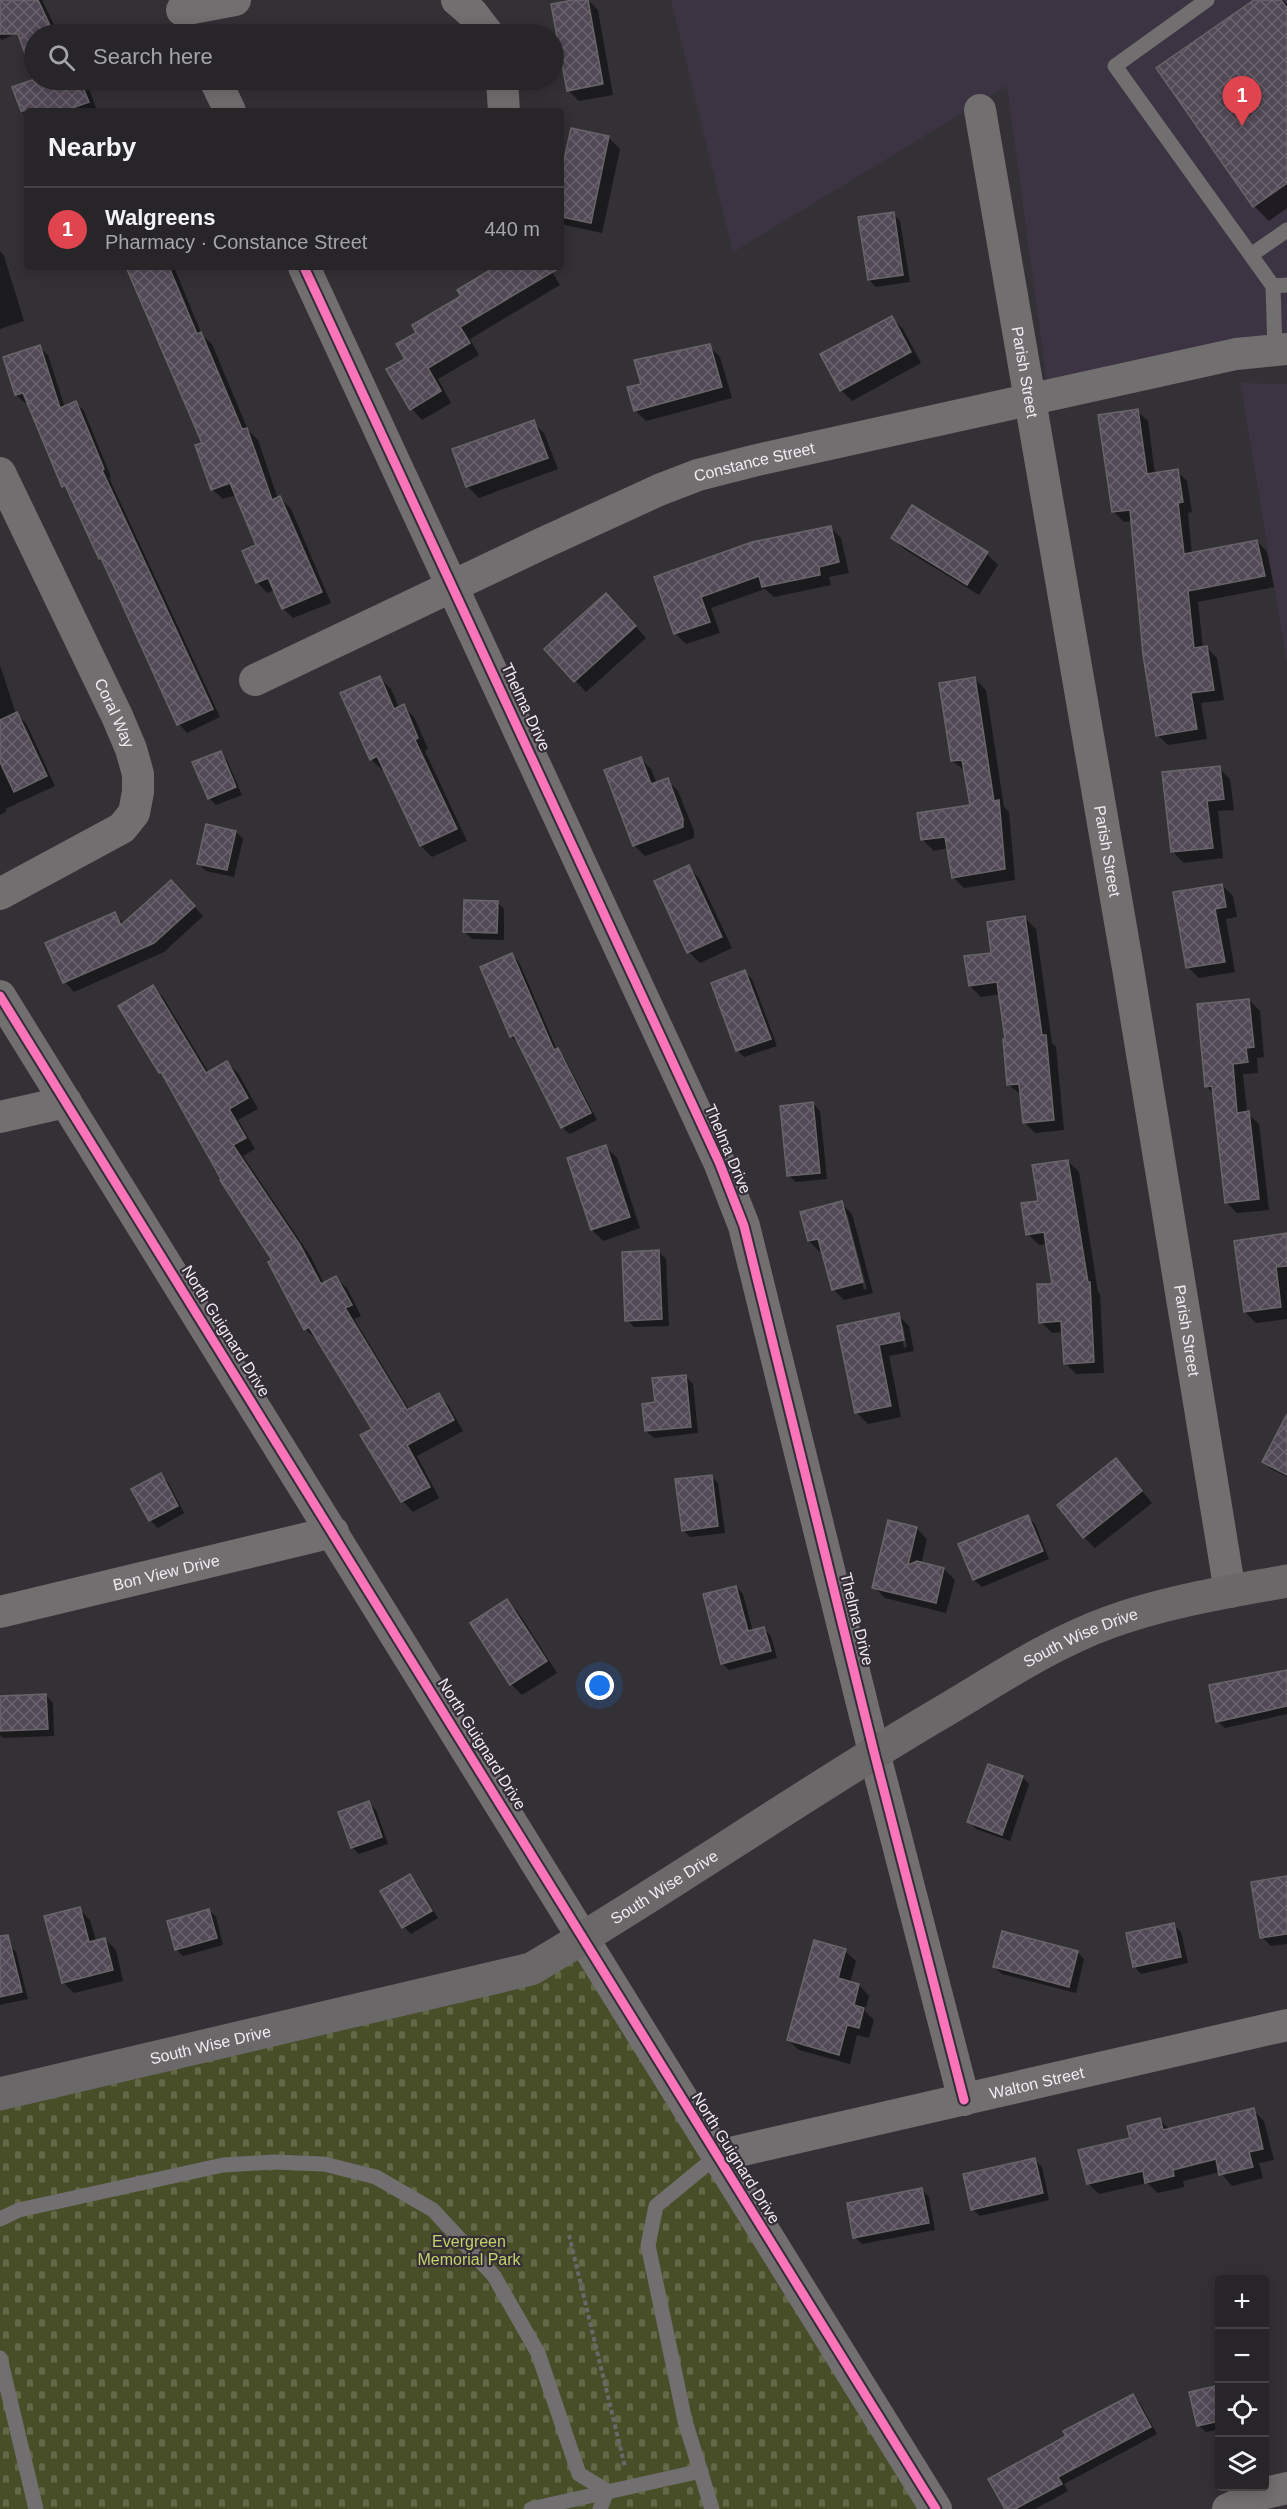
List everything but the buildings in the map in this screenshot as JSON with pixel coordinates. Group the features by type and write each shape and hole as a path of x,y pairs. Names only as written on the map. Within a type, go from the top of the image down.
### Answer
{"main road":[{"name":"South Wise Drive","path":"0,2094 531,1969 584,1938 874,1752 1056,1645 1110,1622 1180,1601 1287,1581"}],"street":[{"path":"185,15 235,0"},
{"path":"458,0 480,24"},
{"path":"220,90 229,108"},
{"path":"503,90 504,108"},
{"name":"Parish Street","path":"980,110 1128,968 1230,1592"},
{"name":"Thelma Drive","path":"315,271 453,586 719,1162 744,1226 874,1752 964,2100"},
{"name":"Constance Street","path":"255,680 562,534 698,475 1236,354 1281,349"},
{"name":"Coral Way","path":"0,473 117,716 138,774 138,792 134,813 123,828 0,894"},
{"name":"North Guignard Drive","path":"0,996 936,2509"},
{"path":"0,1117 66,1102"},
{"name":"Bon View Drive","path":"0,1612 333,1532"},
{"name":"Walton Street","path":"717,2156 1287,2025"},
{"path":"1228,2509 1261,2494 1287,2488"}],"lane":[{"path":"1207,0 1115,66 1251,255 1280,286 1281,349"},
{"path":"1251,255 1287,230"},
{"path":"712,2509 685,2421 648,2245 656,2206 717,2156"},
{"path":"0,2219 19,2210 223,2165 274,2162 324,2164 376,2177 433,2210 495,2276 538,2353 579,2474 607,2492"},
{"path":"0,2358 36,2509"},
{"path":"531,2509 701,2471"},
{"path":"600,2509 607,2492"}],"path":[{"path":"569,2235 630,2486"}],"shaded area":[{"path":"671,0 1287,0 1287,336 1047,383 1007,86 733,252"},
{"path":"1240,383 1287,384 1287,663"}],"green space":[{"name":"Evergreen Memorial Park","path":"584,1938 937,2509 0,2509 0,2094"}],"cycle path":[{"path":"305,270 719,1162 744,1226 874,1752 964,2100"},
{"path":"0,996 936,2509"}],"place":[{"name":"Walgreens","path":"1242,126"}]}
